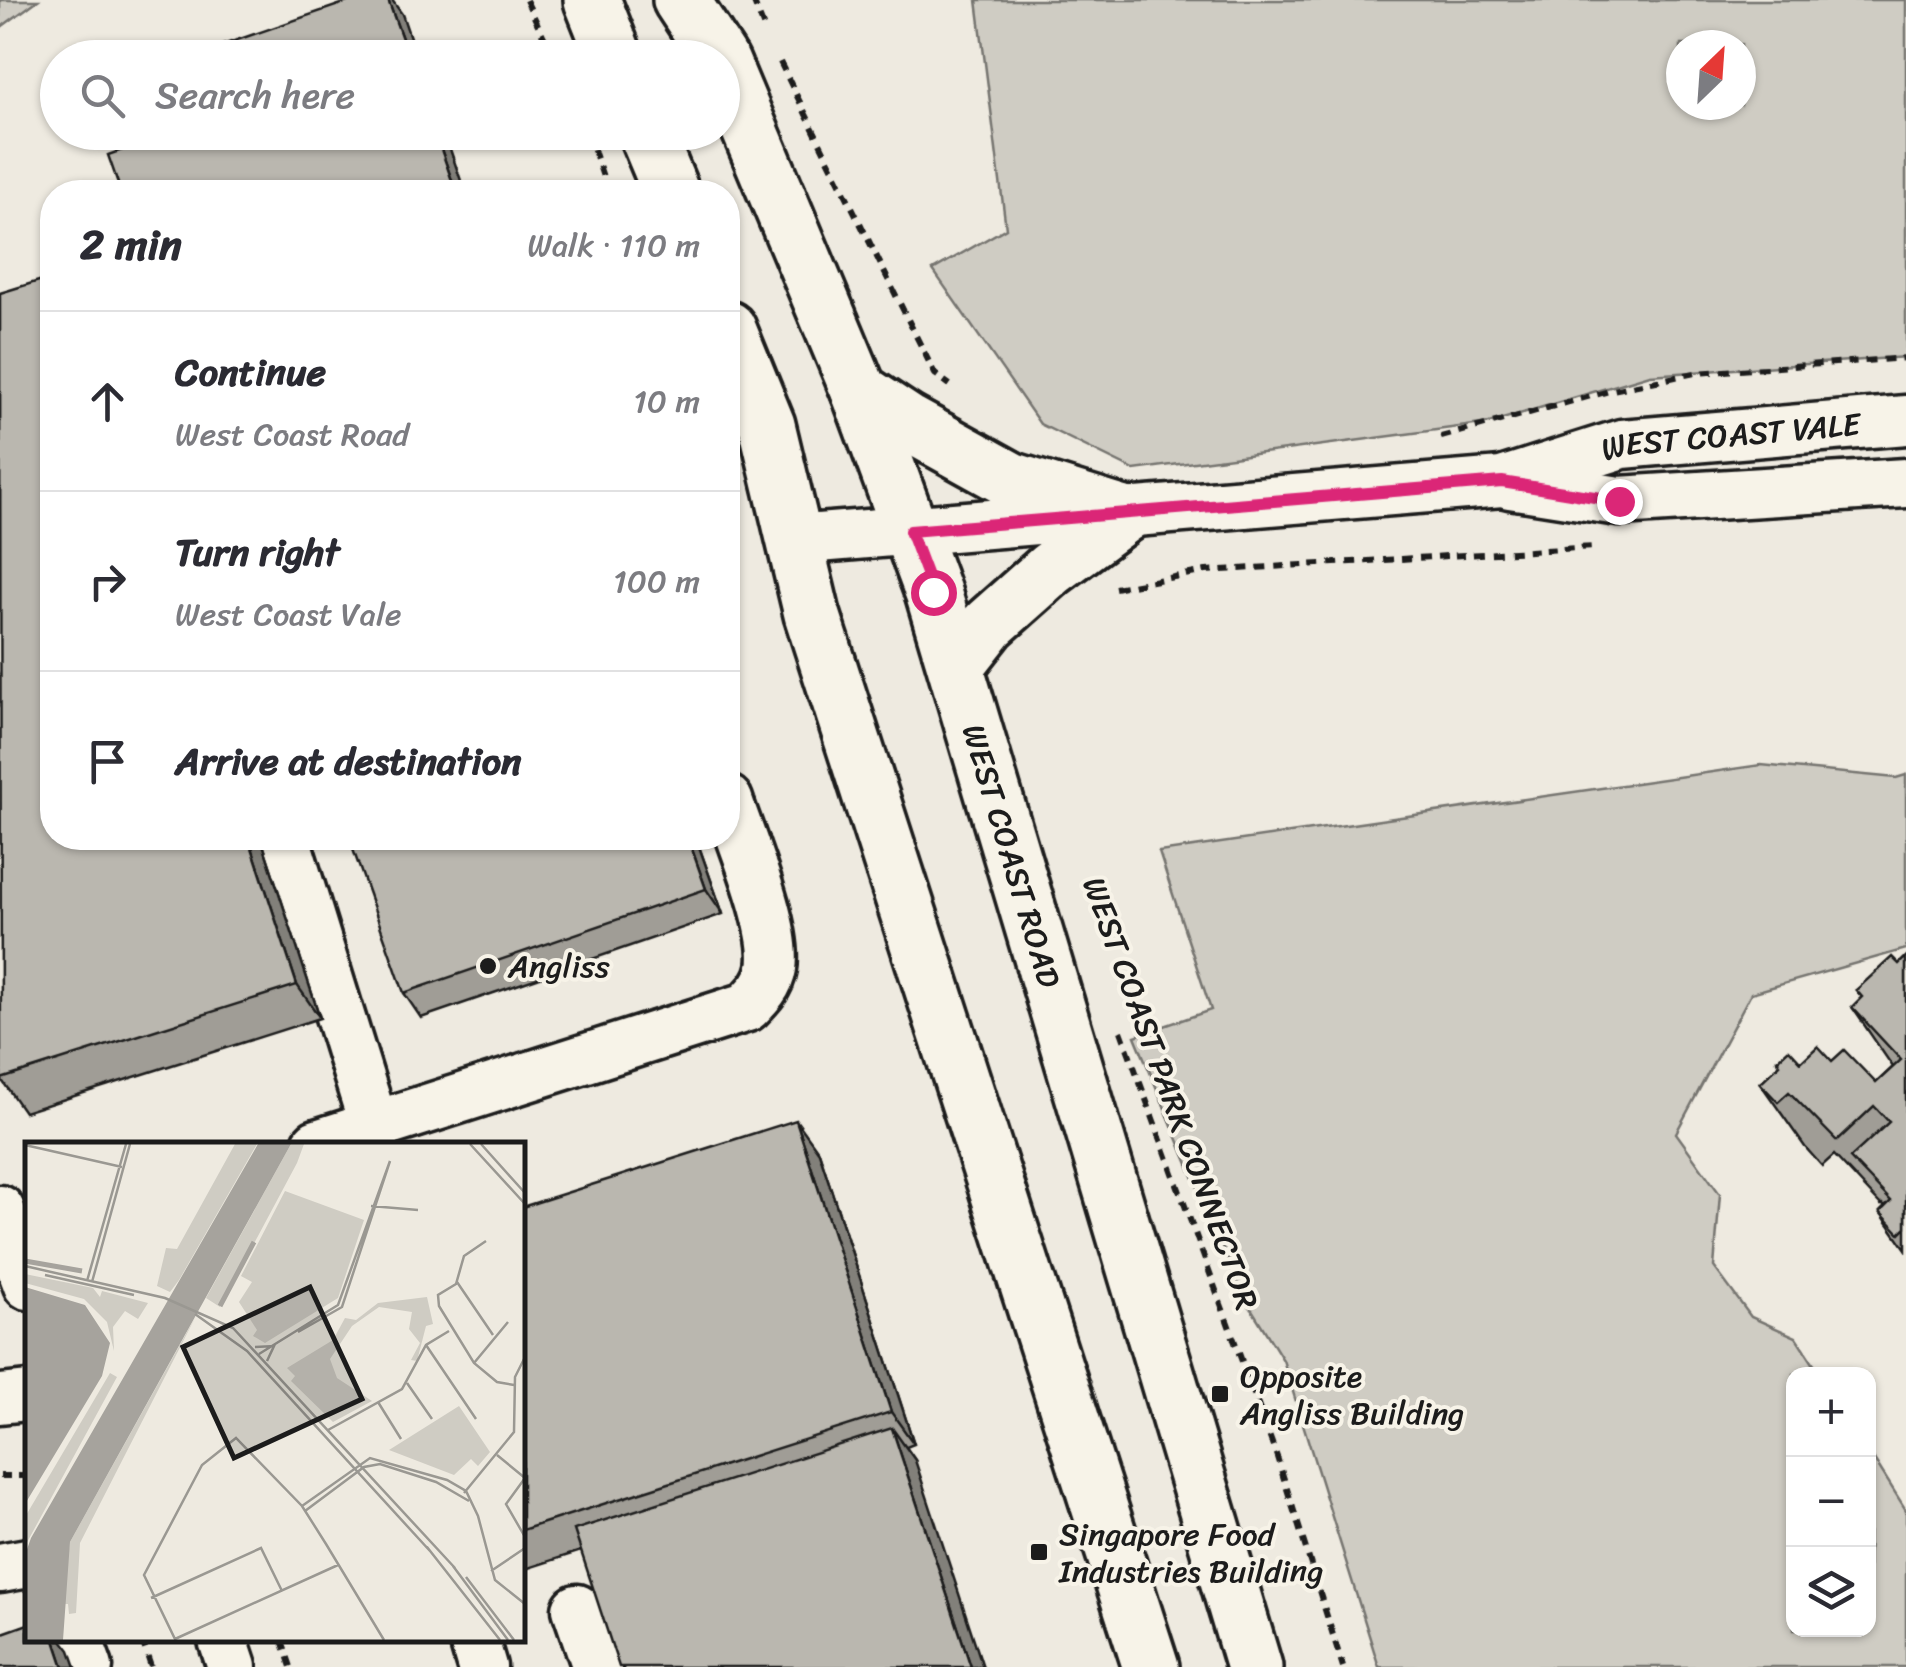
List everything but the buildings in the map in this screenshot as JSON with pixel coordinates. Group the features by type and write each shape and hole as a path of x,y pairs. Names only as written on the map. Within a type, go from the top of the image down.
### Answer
{"main road":[{"path":"592,0 609,40"},
{"name":"WEST COAST ROAD","path":"682,0 724,40"},
{"name":"WEST COAST ROAD","path":"740,61 956,666 1254,1667"},
{"path":"654,150 666,180"},
{"path":"740,358 767,425 812,614 1151,1667"},
{"path":"859,391 1010,480 1124,514"},
{"path":"956,666 988,624 1124,514"}],"street":[{"name":"WEST COAST VALE","path":"794,540 1502,482 1622,444 1906,420"},
{"name":"WEST COAST VALE","path":"1502,482 1619,501 1906,482"},
{"path":"323,1142 747,1007 766,986 773,965 768,923 740,837"},
{"path":"288,850 374,1126"},
{"path":"0,1210 25,1277"},
{"path":"0,1399 25,1396"},
{"path":"0,1568 25,1564"},
{"path":"578,1609 597,1667"},
{"path":"79,1642 88,1667"},
{"path":"224,1642 232,1667"},
{"path":"475,1642 482,1667"}],"path":[{"path":"526,0 545,40"},
{"path":"740,43 753,0"},
{"path":"778,56 935,374 957,391"},
{"path":"594,150 604,180"},
{"path":"1432,440 1613,390 1695,373 1906,358"},
{"path":"1110,590 1206,571 1607,546"},
{"name":"WEST COAST PARK CONNECTOR","path":"1114,1014 1270,1438 1343,1667"},
{"path":"143,1642 151,1667"},
{"path":"283,1642 291,1667"}],"shaded area":[{"path":"0,0 38,0 0,28"},
{"path":"977,0 1906,0 1906,357 1650,375 1489,423 1134,470 1040,424 933,270 1006,228"},
{"path":"1761,765 1896,778 1906,775 1906,949 1751,993 1676,1133 1720,1194 1714,1267 1751,1317 1796,1337 1815,1367 1786,1367 1786,1637 1876,1637 1876,1462 1906,1510 1906,1667 1379,1667 1283,1360 1241,1292 1135,1036 1211,1010 1159,852"}],"place":[{"name":"Angliss","path":"488,966"},
{"name":"Opposite Angliss Building","path":"1220,1394"},
{"name":"Singapore Food Industries Building","path":"1039,1552"}],"route":[{"path":"933,592 910,531 1502,482 1619,501"}]}
